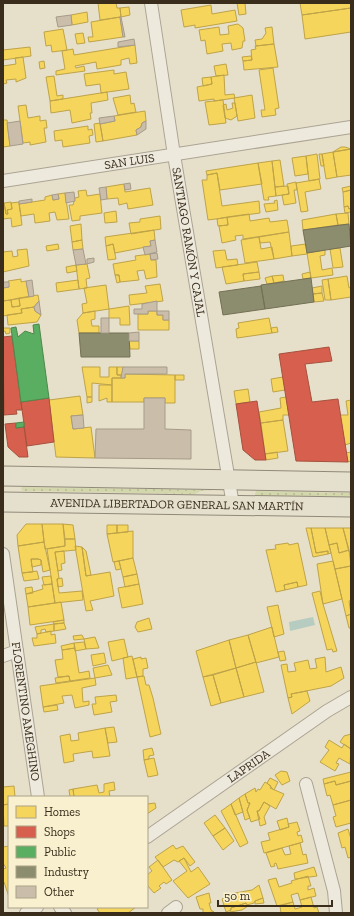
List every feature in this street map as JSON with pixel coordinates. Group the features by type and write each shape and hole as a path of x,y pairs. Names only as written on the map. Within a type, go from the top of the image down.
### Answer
{"main road":[{"name":"AVENIDA LIBERTADOR GENERAL SAN MARTÍN","path":"3,476 351,482"},
{"name":"AVENIDA LIBERTADOR GENERAL SAN MARTÍN","path":"3,502 351,507"}],"street":[{"name":"SANTIAGO RAMÓN Y CAJAL","path":"151,3 174,155 233,506"},
{"name":"SAN LUIS","path":"3,181 351,127"},
{"name":"FLORENTINO AMEGHINO","path":"3,554 38,796"},
{"path":"3,656 17,652"},
{"name":"LAPRIDA","path":"148,836 327,711 351,697"},
{"path":"306,784 334,891 336,913"},
{"path":"26,913 35,908"}],"green space":[{"path":"22,487 214,490 201,491 195,494 23,491 21,489"},
{"path":"256,491 351,493 351,497 256,496"}],"shaded area":[{"path":"313,617 315,625 290,631 289,622"}],"building: Homes":[{"path":"98,3 116,3 117,8 120,8 121,17 100,20"},
{"path":"237,3 245,3 246,14 239,15"},
{"path":"300,3 351,3 351,8 302,15"},
{"path":"211,5 212,14 235,10 237,21 195,28 195,25 184,27 181,10"},
{"path":"129,7 130,15 121,17 120,8"},
{"path":"351,8 351,32 305,39 302,15"},
{"path":"87,12 88,22 72,25 71,15"},
{"path":"120,17 123,37 89,42 88,37 93,37 91,22"},
{"path":"238,24 243,28 245,41 243,41 242,48 232,50 231,43 222,44 223,51 207,54 205,40 201,41 199,30 219,27 220,35 229,34 228,26"},
{"path":"272,27 274,44 256,46 255,40 262,39 266,33 265,28"},
{"path":"63,29 67,50 52,52 51,45 46,46 44,32"},
{"path":"83,33 85,43 77,44 75,34"},
{"path":"274,44 278,67 244,70 243,61 252,60 251,50 256,49 255,46"},
{"path":"135,45 137,63 130,64 129,58 121,60 121,65 97,69 96,62 75,66 76,68 84,66 85,71 56,75 56,71 65,69 62,51 73,49 74,55"},
{"path":"30,47 31,56 3,60 3,50"},
{"path":"251,56 252,60 243,61 242,57"},
{"path":"23,57 26,78 16,82 16,79 6,80 7,83 3,84 3,66 16,64 15,58"},
{"path":"44,61 45,68 40,69 39,62"},
{"path":"226,64 228,75 216,76 214,66"},
{"path":"273,68 279,108 275,109 276,115 262,117 261,110 265,110 259,70"},
{"path":"114,70 114,74 126,72 129,89 101,93 100,84 86,86 84,74"},
{"path":"224,75 225,95 234,94 235,98 214,101 214,99 199,101 197,87 212,84 211,77"},
{"path":"54,76 57,96 63,95 63,99 50,101 46,77"},
{"path":"211,77 212,84 203,86 202,78"},
{"path":"107,92 108,100 91,103 91,119 72,123 70,110 51,113 50,101"},
{"path":"130,95 131,104 134,103 136,112 118,115 113,98"},
{"path":"252,95 255,118 238,121 234,98"},
{"path":"223,100 226,123 209,125 205,102"},
{"path":"232,103 235,103 237,116 231,120 225,118 223,105 226,104 227,110 233,108"},
{"path":"26,105 28,118 40,116 40,121 46,120 47,128 44,128 46,142 30,145 30,142 23,143 18,106"},
{"path":"145,111 146,121 136,130 137,135 103,141 100,124 115,121 114,116"},
{"path":"3,120 7,120 10,146 3,147"},
{"path":"100,123 103,141 96,142 94,124"},
{"path":"88,126 88,130 92,129 93,135 89,136 90,143 63,147 62,140 55,141 54,131"},
{"path":"341,147 345,147 351,149 333,152"},
{"path":"351,149 351,175 337,177 333,152"},
{"path":"333,152 337,177 326,179 322,154"},
{"path":"317,154 320,179 309,181 306,156"},
{"path":"319,154 322,154 324,166 321,166"},
{"path":"306,156 308,174 295,176 292,158"},
{"path":"280,160 284,186 275,187 272,161"},
{"path":"272,161 276,196 268,197 269,200 264,200 258,163"},
{"path":"258,163 262,184 220,190 217,173 207,175 206,171"},
{"path":"217,173 222,206 259,201 260,213 208,220 202,180 207,180 207,175"},
{"path":"319,179 321,189 305,192 308,211 301,212 296,183"},
{"path":"296,182 297,190 294,190 296,203 284,205 282,195 289,194 287,184"},
{"path":"124,184 125,192 150,188 153,205 128,209 127,203 119,205 118,198 107,199 106,187"},
{"path":"288,186 289,194 276,196 275,187"},
{"path":"351,186 351,190 343,192 342,188"},
{"path":"86,190 87,196 100,194 102,213 80,216 80,220 72,221 69,205 73,205 75,198 79,197 78,191"},
{"path":"351,190 351,208 349,209 348,206 344,207 343,192"},
{"path":"65,193 69,219 57,220 55,212 49,213 50,221 35,223 34,214 21,216 19,204 45,200 45,197 52,195 53,200 59,199 58,194"},
{"path":"277,200 278,210 266,212 264,204 275,203 274,201"},
{"path":"11,202 12,209 7,210 8,214 6,214 4,203"},
{"path":"19,202 22,225 12,227 11,218 3,219 3,203 6,214 8,214 7,210 12,209 11,203"},
{"path":"348,206 349,209 351,208 351,212 345,213 344,207"},
{"path":"116,211 117,222 105,223 104,213"},
{"path":"348,213 349,224 338,225 336,214"},
{"path":"249,214 250,221 269,218 270,222 287,220 289,232 243,239 243,235 235,236 236,240 222,243 219,226 228,225 227,217"},
{"path":"336,214 338,225 303,230 302,220"},
{"path":"160,216 161,229 131,234 129,223 140,222 140,219"},
{"path":"227,217 228,225 218,226 217,219"},
{"path":"81,224 82,240 72,242 70,226"},
{"path":"154,230 155,240 150,241 151,246 115,253 113,244 106,246 105,237"},
{"path":"289,232 292,256 274,259 270,242 260,243 259,237"},
{"path":"259,237 261,249 272,247 274,259 245,263 241,240"},
{"path":"82,240 83,249 73,250 72,242"},
{"path":"58,244 59,249 47,251 46,246"},
{"path":"113,244 116,259 108,260 106,246"},
{"path":"306,244 307,254 292,256 291,246"},
{"path":"340,248 343,267 333,268 330,249"},
{"path":"27,249 29,266 3,272 3,252 12,251 13,257 18,256 17,250"},
{"path":"225,250 227,260 237,259 238,265 216,268 213,251"},
{"path":"325,250 325,255 320,256 322,270 332,268 333,275 311,278 307,253"},
{"path":"150,254 151,260 156,260 157,277 146,279 144,270 137,271 139,280 120,282 119,275 115,275 113,264 136,260 135,256"},
{"path":"257,262 259,272 243,274 244,281 226,284 222,267"},
{"path":"87,264 90,278 86,279 87,288 79,289 76,265"},
{"path":"76,265 77,271 67,273 66,267"},
{"path":"259,272 260,279 244,281 243,274"},
{"path":"310,272 311,278 303,279 302,274"},
{"path":"115,275 119,275 120,282 117,283"},
{"path":"283,275 284,281 274,283 272,276"},
{"path":"272,276 274,283 267,284 265,278"},
{"path":"347,276 349,288 351,287 351,297 331,300 328,279"},
{"path":"21,279 21,282 26,281 29,297 3,301 3,288 9,287 8,281"},
{"path":"328,279 331,300 325,300 322,280"},
{"path":"78,280 79,289 57,292 56,283"},
{"path":"160,284 163,301 130,305 129,295 147,293 145,286"},
{"path":"106,285 109,309 83,313 82,304 87,303 84,288"},
{"path":"322,286 322,293 313,294 312,288"},
{"path":"322,293 324,301 314,302 313,294"},
{"path":"38,295 39,301 34,307 21,309 22,313 3,316 3,301 11,300 12,307 20,306 19,298"},
{"path":"19,298 20,306 12,307 11,300"},
{"path":"129,306 130,325 120,325 120,318 109,318 109,309"},
{"path":"34,307 35,311 41,315 37,322 8,325 7,315 22,313 21,309"},
{"path":"95,311 95,319 91,320 92,326 99,326 99,333 79,333 77,320 83,313"},
{"path":"148,311 157,311 157,315 163,315 163,320 169,320 169,330 138,330 138,314 148,314"},
{"path":"269,318 272,333 237,338 236,329 239,328 238,323"},
{"path":"277,327 278,332 272,333 271,328"},
{"path":"3,328 10,328 10,333 6,334 5,331 3,332"},
{"path":"129,341 139,341 139,349 130,349"},
{"path":"82,367 100,367 100,377 109,377 109,367 117,367 117,375 121,375 121,378 112,378 112,385 92,383 92,397 87,397"},
{"path":"117,367 123,367 122,375 117,375"},
{"path":"125,374 175,375 175,403 165,403 165,398 144,398 144,402 112,402 112,378 125,378"},
{"path":"175,375 184,375 184,380 175,380"},
{"path":"283,377 285,390 273,392 271,379"},
{"path":"99,385 112,385 112,402 107,402 107,398 99,401"},
{"path":"248,389 250,402 236,404 234,391"},
{"path":"80,396 83,415 71,416 73,429 91,427 95,458 56,457 49,400"},
{"path":"87,397 92,397 92,402 87,403"},
{"path":"286,397 289,415 283,415 283,420 261,423 259,412 281,408 280,398"},
{"path":"351,400 351,443 345,445 340,415 348,415 346,401"},
{"path":"283,420 288,451 265,454 261,423"},
{"path":"277,452 278,458 266,460 265,454"},
{"path":"351,452 351,461 348,462 346,453"},
{"path":"26,524 42,524 44,542 18,546 17,535"},
{"path":"42,524 63,524 65,546 45,549"},
{"path":"63,524 73,525 75,539 65,539"},
{"path":"107,525 117,525 117,533 107,534"},
{"path":"117,525 128,525 128,532 117,533"},
{"path":"306,528 311,528 316,553 328,551 328,554 313,557"},
{"path":"311,528 325,528 331,553 328,554 328,551 316,553"},
{"path":"325,528 343,528 349,550 339,553 337,543 329,545"},
{"path":"343,528 351,528 351,551 349,552"},
{"path":"133,531 133,558 113,562 107,534"},
{"path":"65,539 75,539 76,550 55,552 59,578 57,579 59,593 82,591 83,600 55,603 47,549 65,546"},
{"path":"44,542 50,570 43,572 41,560 31,559 33,572 22,573 18,546"},
{"path":"288,543 289,545 298,543 307,585 298,587 297,582 284,585 285,590 276,592 266,550 276,549 275,545"},
{"path":"337,543 339,553 349,550 351,566 335,569 329,545"},
{"path":"75,546 82,547 86,576 110,572 114,596 90,601 93,610 86,611"},
{"path":"82,547 86,551 91,575 86,576"},
{"path":"64,551 65,563 61,564 62,570 58,571 55,552"},
{"path":"133,558 137,574 123,577 119,561"},
{"path":"31,559 41,560 41,565 32,567"},
{"path":"119,561 121,569 116,570 114,562"},
{"path":"333,561 342,599 323,604 317,564"},
{"path":"351,566 351,600 349,601 351,614 346,616 335,569"},
{"path":"37,571 39,579 24,581 22,573"},
{"path":"137,574 139,584 125,587 123,577"},
{"path":"51,576 52,584 44,585 42,577"},
{"path":"62,578 63,586 58,587 57,579"},
{"path":"297,582 298,587 285,590 284,585"},
{"path":"52,584 55,603 28,607 26,594 43,589 42,585"},
{"path":"139,584 143,604 122,608 118,588"},
{"path":"32,587 33,593 26,594 25,588"},
{"path":"320,591 337,651 333,652 332,649 327,650 312,593"},
{"path":"61,602 64,620 30,625 28,607"},
{"path":"278,605 284,634 274,637 267,607"},
{"path":"351,614 351,628 349,628 346,616"},
{"path":"149,618 152,629 138,632 135,627 137,622"},
{"path":"64,620 64,623 54,624 53,622"},
{"path":"64,623 66,629 54,631 54,624"},
{"path":"54,624 54,631 46,632 45,629 41,630 41,633 37,634 35,627"},
{"path":"272,627 279,657 256,663 248,635"},
{"path":"51,631 51,635 55,634 56,643 34,646 32,638 37,638 37,634"},
{"path":"82,635 84,639 74,640 73,636"},
{"path":"248,635 256,662 236,668 229,640"},
{"path":"95,637 99,648 86,649 84,639"},
{"path":"124,639 128,657 112,661 108,642"},
{"path":"229,640 236,668 203,677 196,651"},
{"path":"84,642 86,649 75,651 74,643"},
{"path":"74,643 75,648 62,650 61,646"},
{"path":"75,648 79,673 89,671 90,678 70,681 69,676 58,677 55,660 63,659 62,650"},
{"path":"284,651 286,660 280,661 278,652"},
{"path":"104,653 106,663 93,666 91,655"},
{"path":"132,656 137,677 126,679 123,658"},
{"path":"141,657 141,659 146,658 148,668 143,669 143,676 137,677 133,659"},
{"path":"325,657 326,672 341,667 344,678 331,686 291,694 292,697 288,698 281,665 287,664 288,672 296,671 294,663 308,660 310,669 317,668 315,659"},
{"path":"256,662 264,692 244,697 236,668"},
{"path":"108,665 112,675 95,678 93,668"},
{"path":"236,668 244,697 221,703 213,675"},
{"path":"213,675 221,703 211,706 203,677"},
{"path":"69,676 70,681 56,683 55,678"},
{"path":"144,676 146,685 149,685 153,698 161,734 150,737 137,677"},
{"path":"95,678 96,685 82,688 83,702 89,701 89,705 75,708 72,695 62,696 64,703 43,707 40,686"},
{"path":"307,691 310,701 292,714 288,698 292,697 291,694"},
{"path":"116,695 117,701 110,702 112,712 94,715 92,704 96,704 95,697"},
{"path":"57,705 58,710 44,712 43,707"},
{"path":"114,727 117,742 108,743 105,728"},
{"path":"105,728 110,756 93,758 92,751 73,754 74,761 64,763 60,736 70,734 71,741 79,740 78,733"},
{"path":"351,734 351,749 340,742 344,736"},
{"path":"329,740 342,748 344,744 351,749 350,764 339,758 336,763 339,764 335,771 320,762 329,750 325,747"},
{"path":"152,748 154,755 149,756 149,759 144,760 143,750"},
{"path":"154,758 158,775 148,777 144,760"},
{"path":"281,771 287,772 290,781 282,785 275,775"},
{"path":"351,772 351,781 336,785 335,781 324,784 323,779"},
{"path":"270,778 278,782 274,790 267,783"},
{"path":"335,781 336,785 351,781 351,800 333,805 330,795 327,796 324,784"},
{"path":"114,782 115,790 109,791 110,796 74,796 73,789 97,785 99,793 104,792 104,784"},
{"path":"265,782 271,786 270,788 284,794 276,809 264,802 259,811 257,811 260,819 251,822 247,810 250,803 248,803 245,794 255,788 256,792 258,789 260,790"},
{"path":"14,786 15,796 8,796 8,804 3,805 3,787"},
{"path":"73,789 74,796 70,796 69,790"},
{"path":"245,794 248,803 250,803 247,810 250,818 245,820 239,798"},
{"path":"239,798 243,812 235,815 231,804"},
{"path":"351,800 351,823 336,827 333,817 336,816 333,805"},
{"path":"264,802 270,806 264,817 266,824 260,826 257,811 259,811"},
{"path":"155,803 156,808 148,813 148,804"},
{"path":"8,804 8,826 4,826 3,805"},
{"path":"231,804 248,843 240,847 221,811"},
{"path":"215,815 225,828 213,836 204,823"},
{"path":"287,818 289,827 280,830 277,821"},
{"path":"297,822 300,831 297,832 298,836 301,835 303,842 264,853 261,842 270,840 268,833 289,827 288,824"},
{"path":"225,828 234,841 223,850 213,836"},
{"path":"348,829 351,839 351,857 348,858 345,847 342,848 338,833"},
{"path":"300,843 303,855 306,854 308,863 278,869 276,863 274,864 275,866 271,867 266,853 282,848 285,855 291,854 289,846"},
{"path":"173,845 176,849 183,846 195,862 190,866 184,858 178,862 174,860 163,867 155,857"},
{"path":"8,846 8,894 3,882 3,869 6,868 3,863 3,847"},
{"path":"184,858 191,872 198,867 210,884 188,898 173,881 187,871 179,861"},
{"path":"158,860 172,880 166,884 164,882 159,886 161,888 154,893 148,886 148,874 152,871 149,867"},
{"path":"314,867 317,876 295,879 294,873"},
{"path":"308,876 311,886 308,886 308,890 314,888 316,896 300,900 298,893 291,895 293,902 277,906 268,880 276,878 279,887 292,883 291,881"},
{"path":"259,885 263,898 255,901 254,903 247,905 246,903 231,908 231,910 226,912 222,899 235,893 252,890"},
{"path":"209,893 211,903 209,903 211,910 214,912 203,913 203,909 200,909 196,897"},
{"path":"311,897 314,908 317,907 319,913 281,913 280,906 293,902 295,909 302,907 300,900"},
{"path":"263,898 264,903 255,904 255,901"},
{"path":"246,903 248,906 242,910 230,912 231,908"},
{"path":"135,908 128,913 100,913 97,909"}],"building: Shops":[{"path":"12,336 22,410 16,410 17,414 4,415 3,337"},
{"path":"329,347 332,361 305,364 312,402 338,399 348,462 296,461 279,354"},
{"path":"49,398 54,442 27,446 21,402"},
{"path":"257,401 266,460 255,460 243,450 236,404"},
{"path":"16,423 16,428 24,427 28,457 19,457 8,447 5,424"}],"building: Public":[{"path":"39,324 49,398 21,402 11,328 16,327 18,337 25,331 34,334 33,325"},
{"path":"24,422 24,427 16,428 16,423"}],"building: Industry":[{"path":"349,224 351,246 307,253 303,230"},
{"path":"311,278 314,302 265,309 261,285"},
{"path":"261,286 265,309 223,315 219,292"},
{"path":"79,333 129,333 130,357 81,357"}],"building: Other":[{"path":"71,15 72,25 58,27 56,17"},
{"path":"121,17 125,37 123,37"},
{"path":"134,39 135,45 118,47 118,42"},
{"path":"114,116 115,121 100,124 99,118"},
{"path":"20,121 23,144 10,146 7,123"},
{"path":"146,121 146,129 137,135 136,130"},
{"path":"130,183 131,189 125,190 124,184"},
{"path":"106,187 107,199 101,200 99,188"},
{"path":"74,192 75,201 66,203 65,193"},
{"path":"58,194 59,199 53,200 52,195"},
{"path":"32,199 32,202 19,204 19,201"},
{"path":"155,240 157,252 145,255 143,247 151,246 150,241"},
{"path":"83,249 86,264 76,265 73,250"},
{"path":"157,253 158,259 151,260 150,254"},
{"path":"94,258 94,262 87,264 87,259"},
{"path":"32,280 34,296 29,297 26,281"},
{"path":"3,282 9,282 9,287 3,288"},
{"path":"39,301 41,315 35,311 34,307"},
{"path":"157,301 157,311 148,311 148,314 134,314 134,309 142,309 142,304"},
{"path":"157,311 169,311 169,320 163,320 163,315 157,315"},
{"path":"101,318 109,318 109,333 101,333"},
{"path":"139,332 139,341 129,341 129,333"},
{"path":"123,367 167,367 167,374 125,374 125,378 121,378"},
{"path":"144,398 165,398 165,429 191,430 191,459 95,458 96,429 144,429"},
{"path":"83,415 84,428 73,429 71,416"}]}
